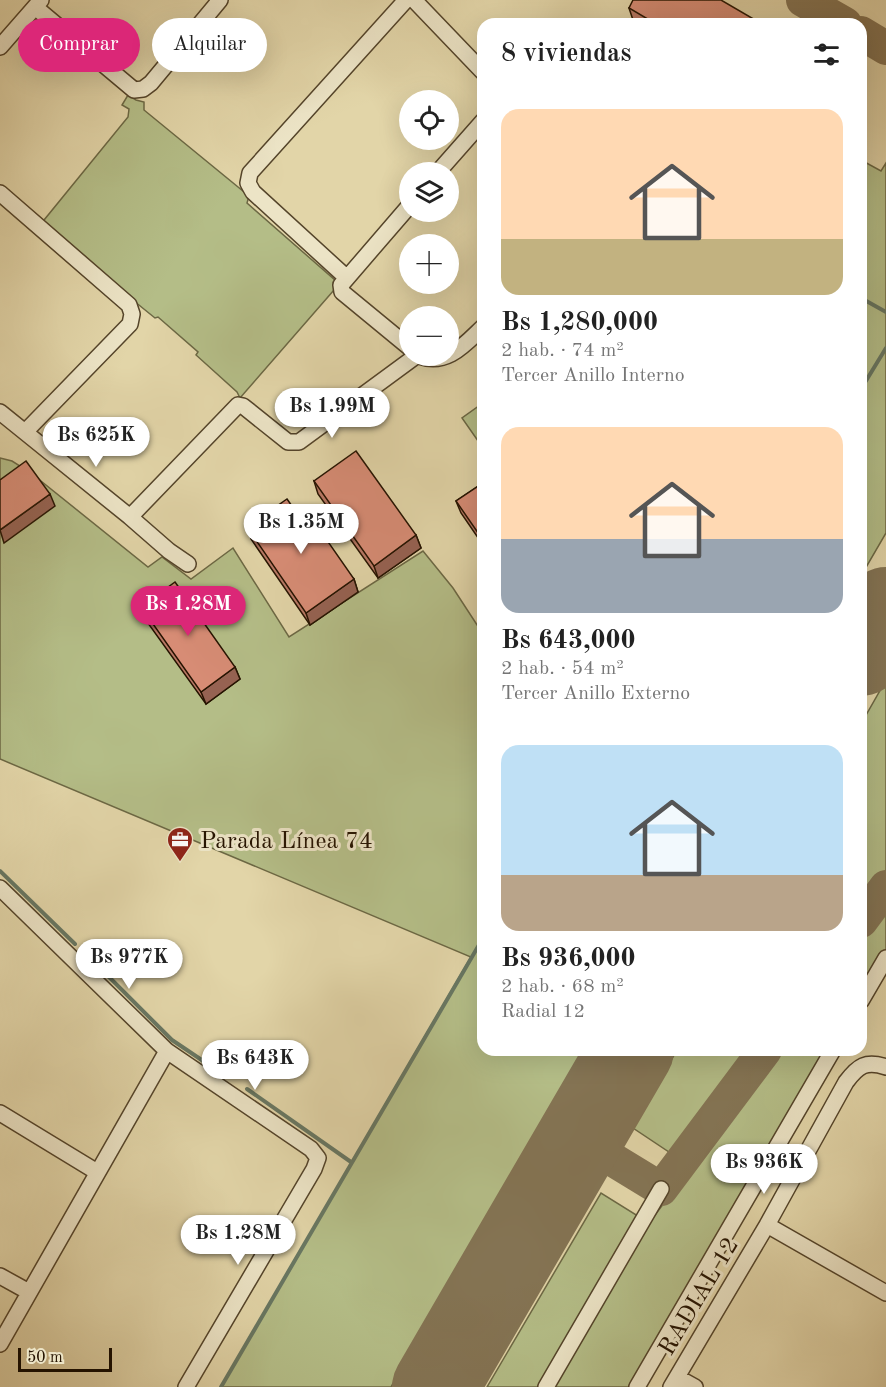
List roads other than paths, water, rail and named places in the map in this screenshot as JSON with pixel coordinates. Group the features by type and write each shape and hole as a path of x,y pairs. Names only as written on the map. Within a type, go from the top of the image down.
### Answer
{"street":[{"path":"0,47 38,4 134,90 143,89 151,83 220,0"},
{"path":"399,338 253,192 248,183 250,173 406,0"},
{"path":"414,0 477,66"},
{"path":"447,162 477,128"},
{"path":"0,193 129,304 132,314 130,324 25,432"},
{"path":"344,285 399,219"},
{"path":"459,347 477,332"},
{"path":"130,517 238,405 243,406 288,442 299,442 404,366"},
{"path":"0,412 169,551 188,564"},
{"path":"0,888 167,1051 311,1149 318,1158 314,1169 186,1387"},
{"path":"867,991 886,958"},
{"path":"0,1344 167,1051"},
{"path":"636,1387 829,1056"},
{"name":"RADIAL 12","path":"674,1382 767,1225 846,1082 857,1068 872,1064 886,1067"},
{"path":"0,1113 96,1172"},
{"path":"546,1387 661,1189"},
{"path":"767,1225 886,1293"},
{"path":"0,1276 29,1292"},
{"path":"674,1382 695,1387"}],"waterway":[{"path":"867,301 886,312"},
{"path":"867,379 886,348"},
{"path":"0,871 75,944"},
{"path":"221,1387 477,948"},
{"path":"90,958 172,1040 224,1075"},
{"path":"247,1089 351,1162"}],"place":[{"name":"Parada Línea 74","path":"180,863"}]}
